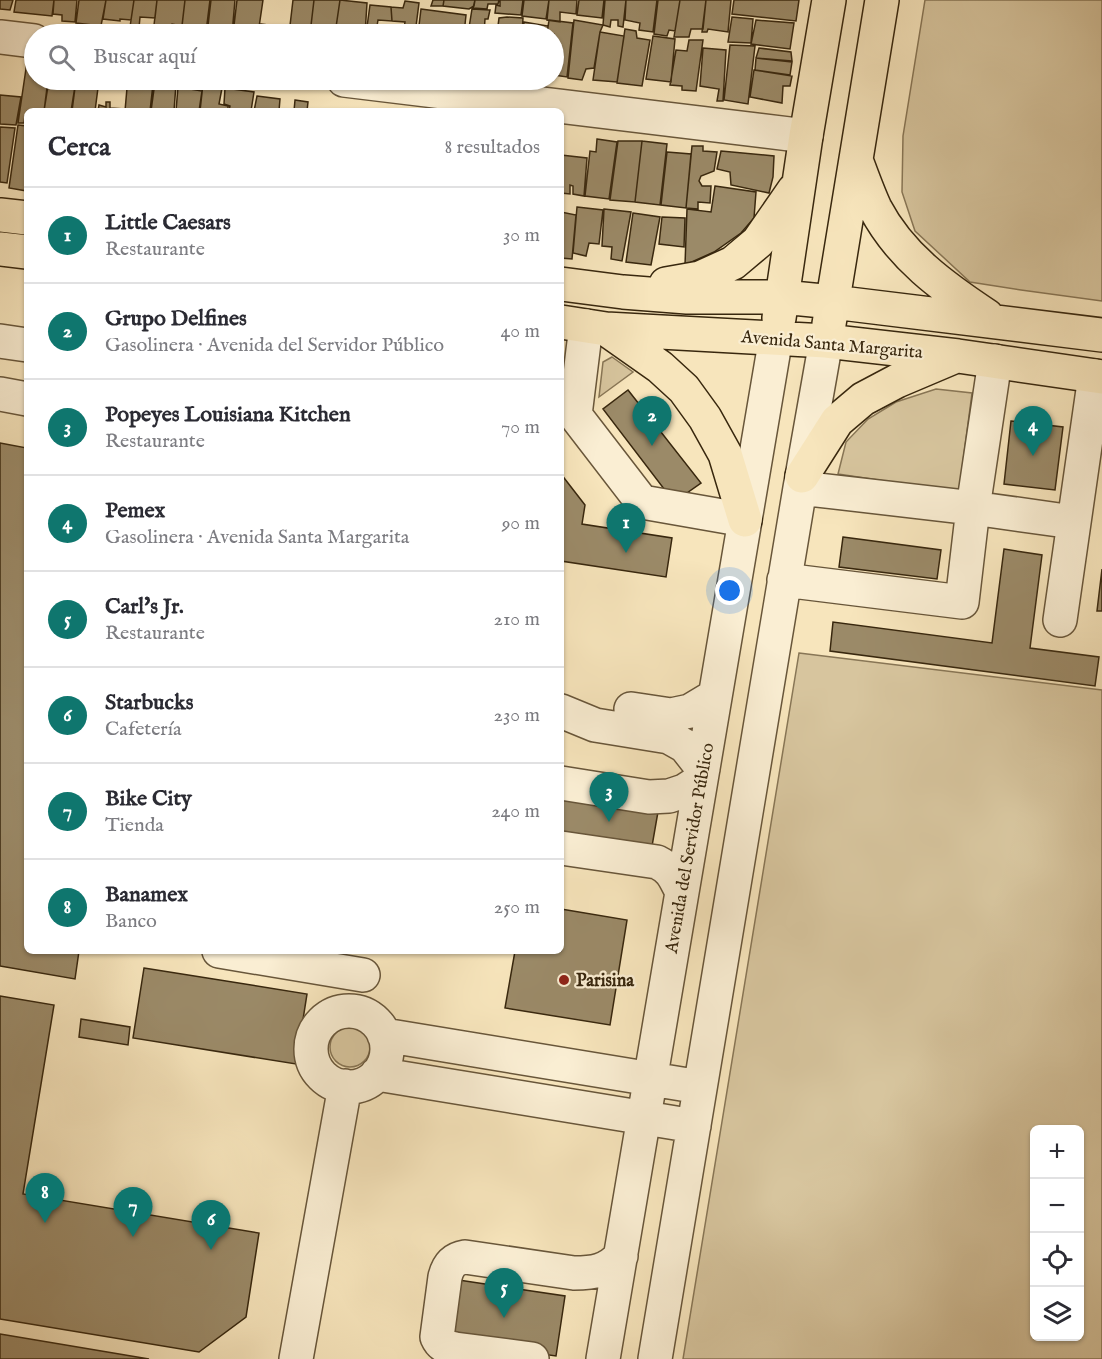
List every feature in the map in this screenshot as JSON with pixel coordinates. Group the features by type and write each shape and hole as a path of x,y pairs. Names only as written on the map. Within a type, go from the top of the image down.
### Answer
{"main road":[{"path":"776,337 829,0"},
{"path":"826,341 882,0"},
{"path":"856,160 876,208 901,245 920,267 952,293 994,320"},
{"path":"623,292 700,278 733,263 758,242 799,183"},
{"path":"0,215 24,218"},
{"path":"0,249 24,252"},
{"path":"564,284 687,297 782,297 994,320 1102,335"},
{"path":"585,325 660,367 684,389 705,418 725,454 745,520"},
{"name":"Avenida Santa Margarita","path":"585,325 826,341 958,356 1099,376"},
{"path":"801,482 837,421 863,399 897,381 958,356"}],"street":[{"path":"0,37 24,40"},
{"path":"426,90 806,136"},
{"path":"585,325 575,415 642,502 745,520"},
{"name":"Avenida del Servidor Público","path":"603,1359 776,337"},
{"path":"0,341 24,345"},
{"path":"655,1359 784,580 826,341"},
{"path":"784,580 962,602 973,508 995,361"},
{"path":"1060,620 1073,522 1099,376"},
{"path":"0,394 24,398"},
{"path":"801,482 1073,522"},
{"path":"564,710 598,705 671,715 690,711 715,696"},
{"path":"564,711 595,725 669,737 685,746 702,775 684,790 669,796 650,797 564,783"},
{"path":"564,848 657,862 668,868 682,892"},
{"path":"256,954 365,963 357,1012"},
{"path":"349,1011 362,1013 373,1019 384,1035 387,1052 384,1064 367,1082 356,1086 345,1086 331,1082 314,1064 311,1052 312,1039 317,1028 337,1013 349,1011"},
{"path":"384,1035 700,1087"},
{"path":"377,1074 694,1126"},
{"path":"296,1359 345,1086"},
{"path":"532,1359 455,1349 445,1347 440,1343 437,1337 447,1268 458,1258 465,1257 574,1273 589,1273 605,1269 621,1256"}],"shaded area":[{"path":"925,0 1102,0 1102,301 970,282 915,231 902,192 903,136"},
{"path":"612,357 633,372 599,397 603,362"},
{"path":"936,389 972,393 959,492 838,474 846,442 868,419 896,402"},
{"path":"799,653 1102,690 1102,1359 683,1359"},
{"path":"350,1027 364,1033 370,1047 364,1061 350,1067 336,1061 330,1047 336,1033"}],"building":[{"path":"0,0 13,0 10,10 0,9"},
{"path":"16,0 54,0 52,16 14,12"},
{"path":"54,0 77,0 75,22 62,21 62,15 53,14"},
{"path":"79,0 106,0 101,24 76,23"},
{"path":"106,0 134,0 131,20 103,19"},
{"path":"134,0 157,0 155,18 140,17 139,24 130,24"},
{"path":"157,0 185,0 182,24 154,24"},
{"path":"185,0 210,0 207,24 182,24"},
{"path":"211,0 235,0 233,24 208,24"},
{"path":"237,0 263,0 259,24 234,24"},
{"path":"293,0 314,0 311,24 290,24"},
{"path":"314,0 340,0 336,24 311,24"},
{"path":"340,0 367,3 366,24 336,24"},
{"path":"433,0 444,0 443,6 431,6"},
{"path":"444,0 475,0 474,6 469,9 443,6"},
{"path":"475,0 499,0 498,4 488,4 487,9 473,8"},
{"path":"500,0 523,0 521,15 495,13 496,5 500,6"},
{"path":"524,0 549,0 546,19 522,16"},
{"path":"549,0 577,0 576,14 560,12 560,22 547,20"},
{"path":"579,0 604,0 602,18 577,15"},
{"path":"605,0 626,0 623,27 618,26 618,20 611,20 610,27 603,25"},
{"path":"626,0 657,0 653,32 639,30 640,23 625,20"},
{"path":"658,0 680,0 675,31 669,30 667,36 654,34"},
{"path":"680,0 706,0 703,29 691,29 689,37 674,37"},
{"path":"706,0 731,0 728,32 708,29 707,32 702,32"},
{"path":"734,0 799,0 796,21 732,14"},
{"path":"405,1 419,3 416,24 392,21 391,7 403,8"},
{"path":"370,5 391,7 392,21 378,20 377,24 367,24"},
{"path":"421,9 466,15 465,24 419,24"},
{"path":"472,9 490,10 485,24 470,24"},
{"path":"732,17 753,19 751,43 728,42"},
{"path":"499,18 523,18 523,24 498,24"},
{"path":"549,20 573,23 567,77 564,77 564,24 548,24"},
{"path":"574,20 603,25 594,68 586,69 582,80 568,78"},
{"path":"756,20 794,23 790,49 751,44"},
{"path":"625,29 636,31 637,38 650,40 642,86 617,83"},
{"path":"600,32 624,36 617,82 593,80"},
{"path":"653,36 675,39 671,82 646,79"},
{"path":"689,40 703,40 696,91 682,90 682,86 670,85 676,50 687,51"},
{"path":"730,45 755,46 748,104 724,100"},
{"path":"703,48 726,50 723,101 717,101 719,89 700,86"},
{"path":"759,48 791,52 792,61 756,58"},
{"path":"756,58 792,62 790,75 755,70"},
{"path":"754,70 792,76 790,86 783,86 782,103 750,97"},
{"path":"24,82 24,90 47,90 44,108 24,108 24,123 18,123"},
{"path":"47,90 74,90 71,108 44,108"},
{"path":"75,90 98,90 95,108 72,108"},
{"path":"127,90 152,90 150,108 125,108"},
{"path":"154,90 176,90 174,108 151,108"},
{"path":"178,90 202,91 199,108 176,108"},
{"path":"202,90 222,90 219,104 228,106 228,108 200,108"},
{"path":"225,90 254,92 251,108 230,108 230,106 224,104"},
{"path":"0,95 21,97 16,125 0,124"},
{"path":"257,96 280,99 279,108 255,108"},
{"path":"295,100 308,102 307,108 294,108"},
{"path":"106,102 110,102 110,108 98,108 99,105 106,107"},
{"path":"18,125 24,126 24,190 9,188"},
{"path":"0,127 15,128 7,183 0,182"},
{"path":"597,139 617,142 609,199 585,196 590,151 596,152"},
{"path":"618,141 642,141 635,202 610,200"},
{"path":"642,141 667,144 660,205 635,202"},
{"path":"692,146 703,146 703,151 717,152 714,171 701,176 699,181 702,186 711,186 710,203 698,202 698,209 686,208"},
{"path":"721,151 774,156 773,177 769,193 731,185 730,172 717,169"},
{"path":"667,152 691,154 686,208 661,205"},
{"path":"564,155 587,158 584,196 573,194 573,186 570,185 570,194 564,193"},
{"path":"715,186 756,192 754,218 741,233 714,252 685,265 687,209 711,212"},
{"path":"577,207 603,210 599,244 589,243 586,256 573,253"},
{"path":"604,209 631,212 622,261 611,259 612,247 602,246"},
{"path":"564,213 576,215 572,259 564,258"},
{"path":"633,213 660,217 651,265 626,262"},
{"path":"662,217 685,218 684,247 659,244"},
{"path":"628,390 701,483 674,502 603,409"},
{"path":"1011,421 1063,427 1055,490 1004,484"},
{"path":"0,443 24,447 24,954 79,954 75,979 0,966"},
{"path":"564,478 585,505 582,524 672,538 666,577 564,561"},
{"path":"843,537 941,550 937,579 839,567"},
{"path":"1004,549 1042,555 1030,648 1099,657 1095,686 830,651 833,622 992,643"},
{"path":"1102,569 1102,611 1097,611"},
{"path":"564,790 659,806 651,852 564,838"},
{"name":"Parisina","path":"564,910 627,920 610,1025 505,1008 514,954 564,954"},
{"path":"144,968 307,994 296,1064 133,1038"},
{"path":"0,996 54,1005 23,1194 259,1233 246,1317 199,1352 0,1319"},
{"path":"81,1019 130,1027 128,1045 79,1037"},
{"path":"452,1279 565,1296 556,1356 443,1340"},
{"path":"0,1334 149,1359 0,1359"}],"place":[{"name":"Grupo Delfines","path":"652,446"},
{"name":"Pemex","path":"1033,456"},
{"name":"Little Caesars","path":"626,553"},
{"name":"Popeyes Louisiana Kitchen","path":"609,822"},
{"name":"Parisina","path":"564,980"},
{"name":"Banamex","path":"45,1223"},
{"name":"Bike City","path":"133,1237"},
{"name":"Starbucks","path":"211,1250"},
{"name":"Carl's Jr.","path":"504,1318"}]}
